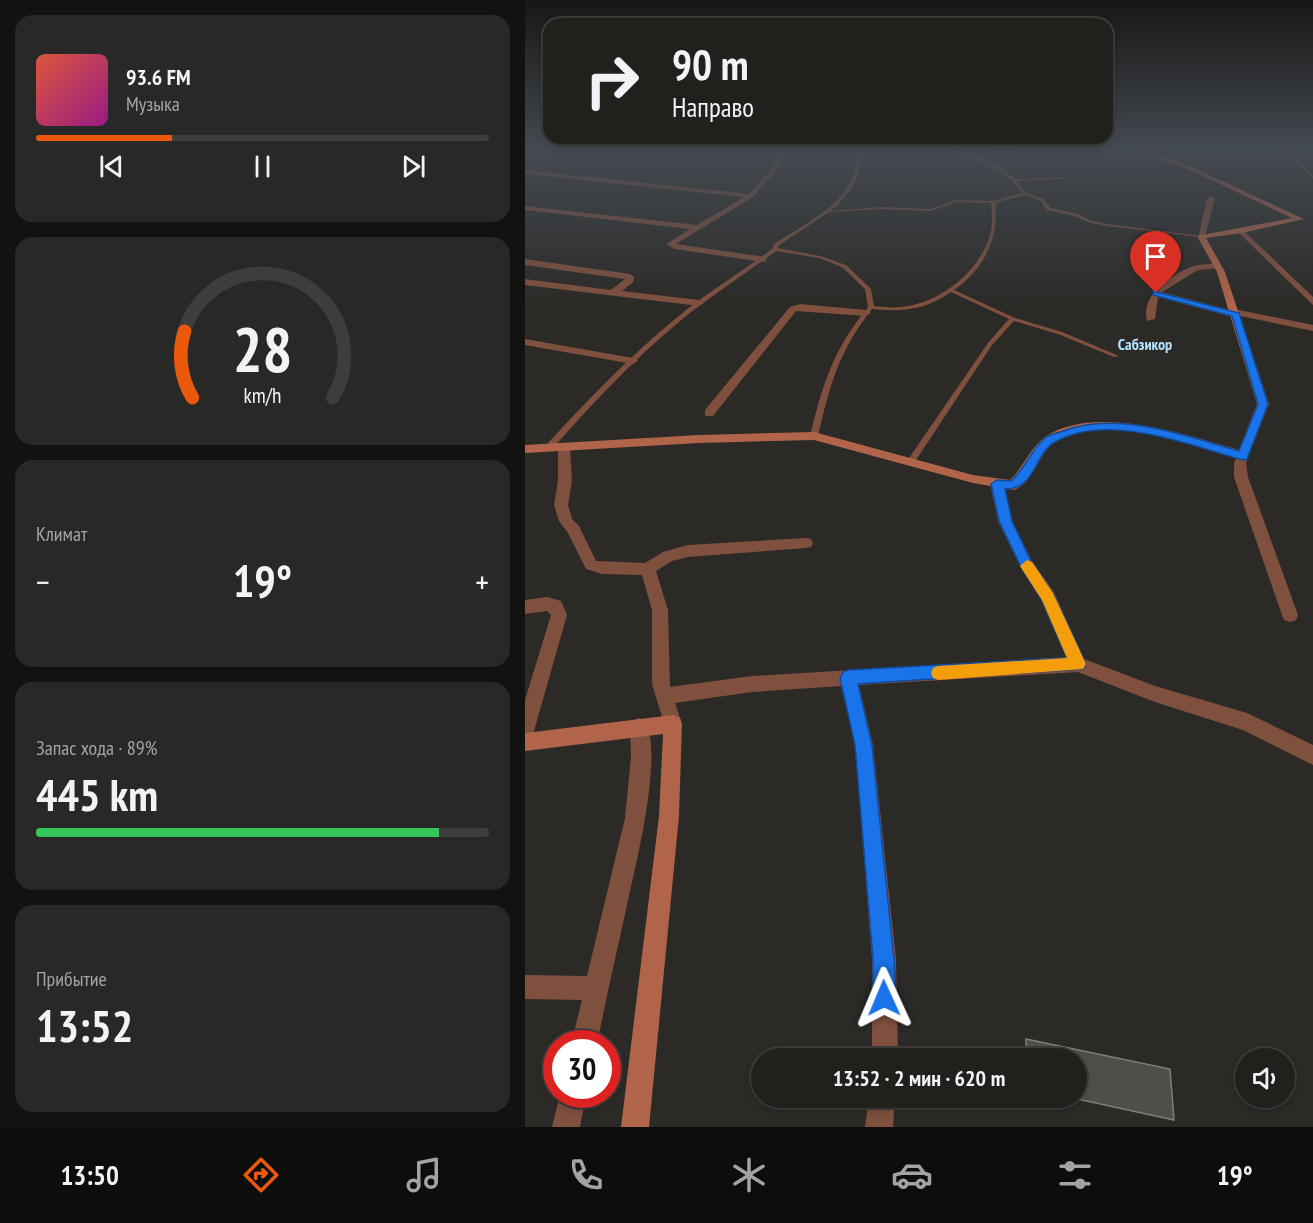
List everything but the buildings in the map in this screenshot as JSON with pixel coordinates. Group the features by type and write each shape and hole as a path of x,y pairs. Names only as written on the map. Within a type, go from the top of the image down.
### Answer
{"street":[{"path":"741,201 673,241 671,246 763,259"},
{"path":"1210,201 1201,236 1217,266 1235,313 1263,404 1240,463 1241,477 1290,615"},
{"path":"1201,236 1242,231 1300,219 1258,201"},
{"path":"525,208 696,227"},
{"path":"1242,231 1313,302"},
{"path":"525,262 630,277 629,282 614,292"},
{"path":"1150,319 1156,293 1196,268 1217,266"},
{"path":"525,282 699,303"},
{"path":"1156,293 1235,313 1313,328"},
{"path":"709,413 793,309 800,307 868,310"},
{"path":"525,342 633,361"},
{"path":"525,449 699,439 814,436 997,484 1013,485 1024,476 1049,440 1074,430 1107,424 1181,438 1243,456"},
{"path":"557,447 565,481 561,505 566,521 574,530 591,565 602,568 647,568 668,556 688,551 806,543"},
{"path":"997,484 1005,521 1026,564 1048,597 1078,664"},
{"path":"635,1127 669,816 673,724 660,682 663,626 654,581 647,568"},
{"path":"525,607 547,604 555,606 559,615 525,731"},
{"path":"664,696 752,684 1078,664 1155,694 1247,722 1313,755"},
{"path":"848,678 864,745 883,959 885,1048"},
{"path":"525,742 673,724"},
{"path":"587,1030 635,818 641,757 639,727"},
{"path":"525,987 597,988"},
{"path":"566,1127 570,1108"},
{"path":"879,1127 881,1108"}],"lane":[{"path":"557,447 633,361 699,303 763,259 786,238 831,212 841,201"},
{"path":"831,212 882,208 931,210 955,201 999,201"},
{"path":"1042,201 1049,209 1076,214 1095,223 1201,236"},
{"path":"868,310 904,309 952,291 976,265 991,241 994,226 993,202"},
{"path":"774,249 820,256 845,266 868,288 868,310 838,352 828,378 814,436"},
{"path":"952,291 1013,319 1060,333 1116,356"},
{"path":"911,461 990,344 1013,319"}],"slow traffic":[{"path":"938,673 1078,664 1048,597 1027,566"}],"district":[{"name":"Сабзикор","path":"1145,344"}],"route":[{"path":"884,998 883,959 864,745 848,678 1078,664 1048,597 1026,564 1005,521 997,484 1013,485 1024,476 1049,440 1074,430 1107,424 1181,438 1243,456 1263,404 1236,315 1156,293"}]}
